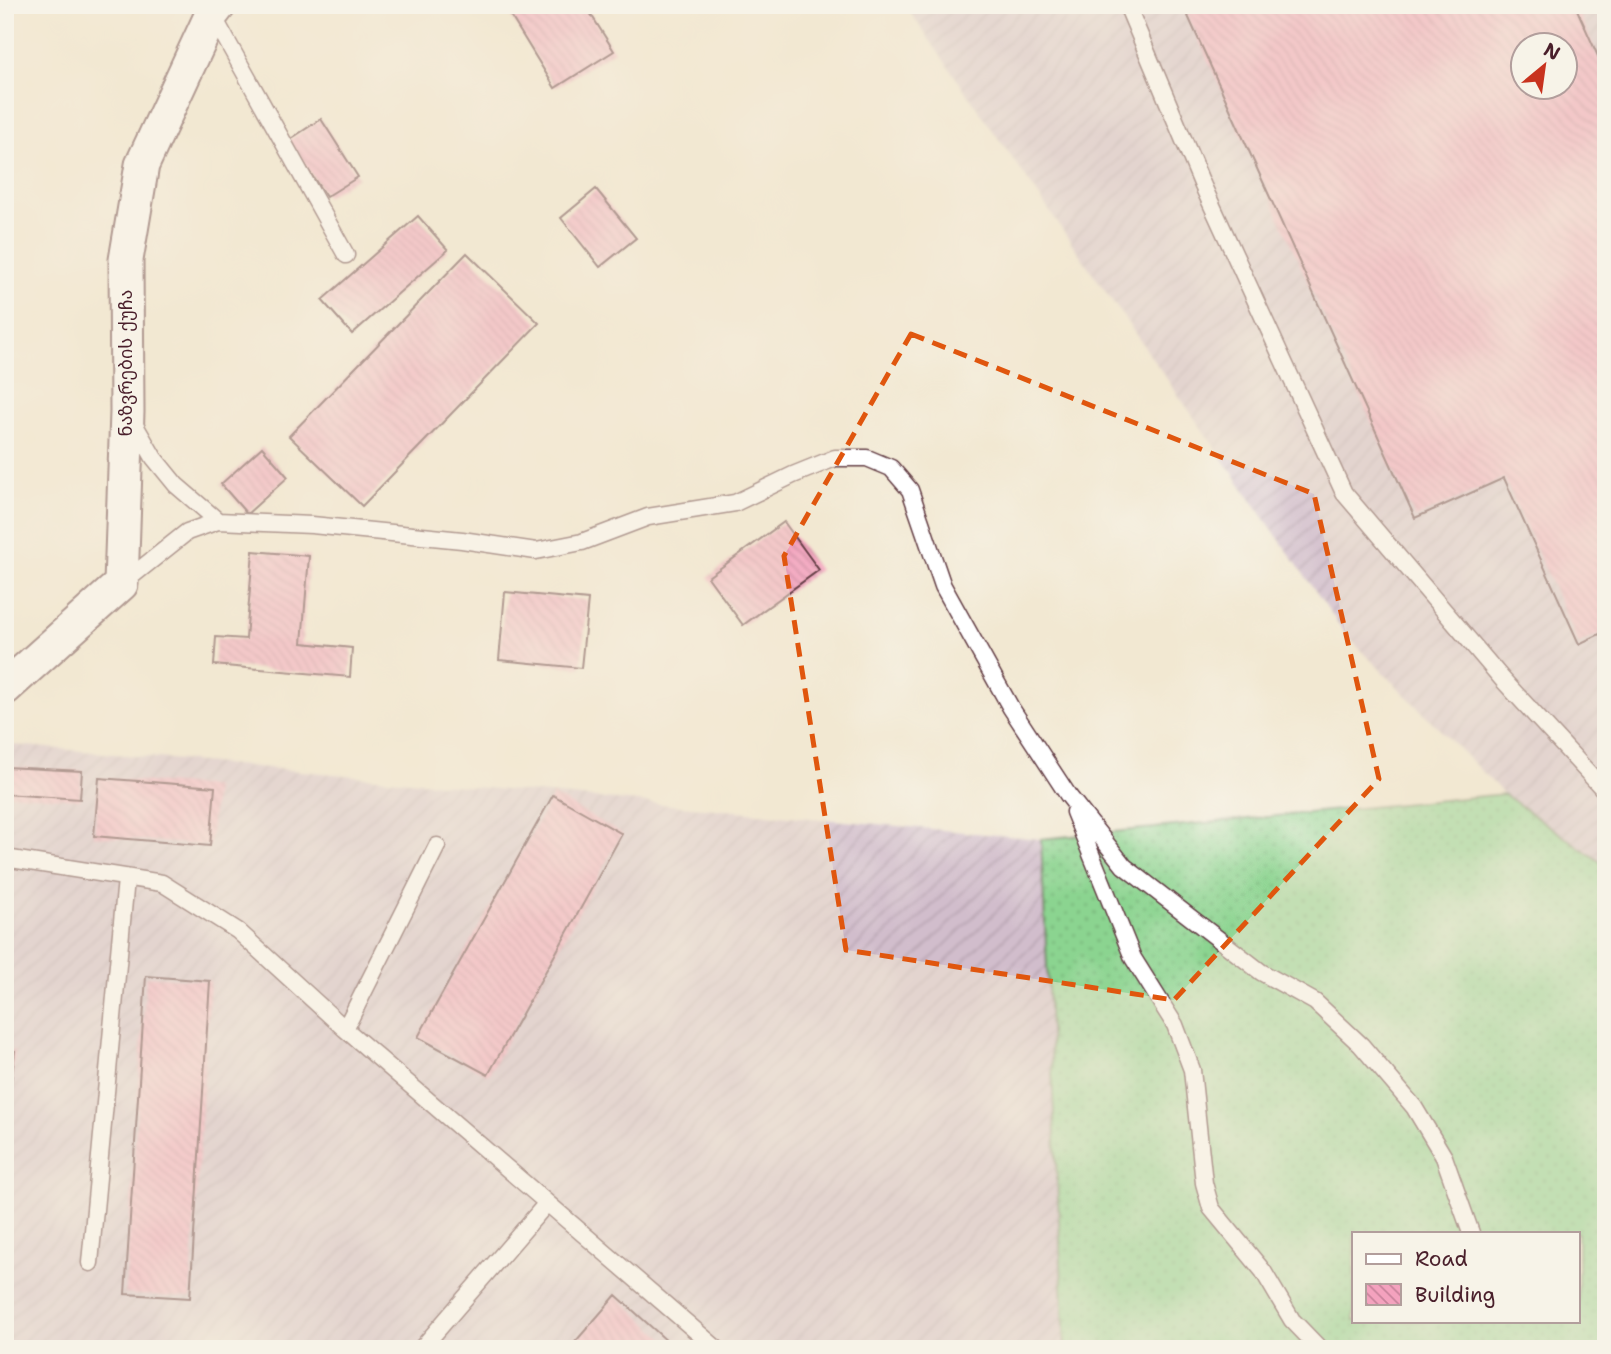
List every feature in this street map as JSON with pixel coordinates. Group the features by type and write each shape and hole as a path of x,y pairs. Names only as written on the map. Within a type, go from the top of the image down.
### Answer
{"street":[{"name":"ნაზვრების ქუჩა","path":"121,584 127,412 126,260 142,165 216,10"},
{"path":"5,688 121,584"}],"lane":[{"path":"1127,5 1203,186 1344,493 1503,680 1606,792"},
{"path":"216,10 346,255"},
{"path":"127,412 154,458 176,485 218,521"},
{"path":"121,584 187,532 218,521 312,525 462,540 536,551 582,542 648,517 734,503 835,458 867,458 891,468 910,490 943,586 1011,708 1068,795 1124,866 1261,972 1315,1002 1361,1045 1414,1107 1444,1157 1471,1232"},
{"path":"1068,795 1133,958 1175,1025 1192,1070 1204,1183 1211,1208 1263,1271 1292,1321 1320,1349"},
{"path":"345,1029 436,846"},
{"path":"5,858 162,883 238,931 345,1029 717,1349"},
{"path":"90,1263 126,879"},
{"path":"421,1349 547,1203"}],"highlighted area":[{"path":"911,334 1314,494 1379,779 1174,1000 846,950 784,556"}],"shaded area":[{"path":"905,5 1606,5 1606,866 1504,794 1347,636"},
{"path":"5,744 1041,839 1065,1349 5,1349"}],"green space":[{"path":"1504,794 1606,866 1606,1349 1065,1349 1041,839"}],"building":[{"path":"504,5 585,5 614,51 555,88"},
{"path":"1183,5 1575,5 1606,74 1606,631 1579,644 1504,478 1415,518"},
{"path":"321,119 358,177 326,197 289,140"},
{"path":"596,189 636,238 600,267 561,218"},
{"path":"418,216 448,250 352,334 322,300"},
{"path":"467,253 539,323 362,506 289,436"},
{"path":"262,447 288,477 247,514 221,484"},
{"path":"784,522 819,570 743,625 708,577"},
{"path":"253,551 309,556 302,643 352,648 350,677 214,665 216,637 246,639"},
{"path":"505,592 588,600 581,668 499,660"},
{"path":"5,767 82,771 80,799 5,794"},
{"path":"99,778 215,787 210,846 94,836"},
{"path":"553,795 622,834 488,1075 418,1037"},
{"path":"146,976 210,981 190,1298 125,1294"},
{"path":"5,1050 15,1051 7,1113 5,1113"},
{"path":"616,1295 668,1342 662,1349 569,1349"}]}
